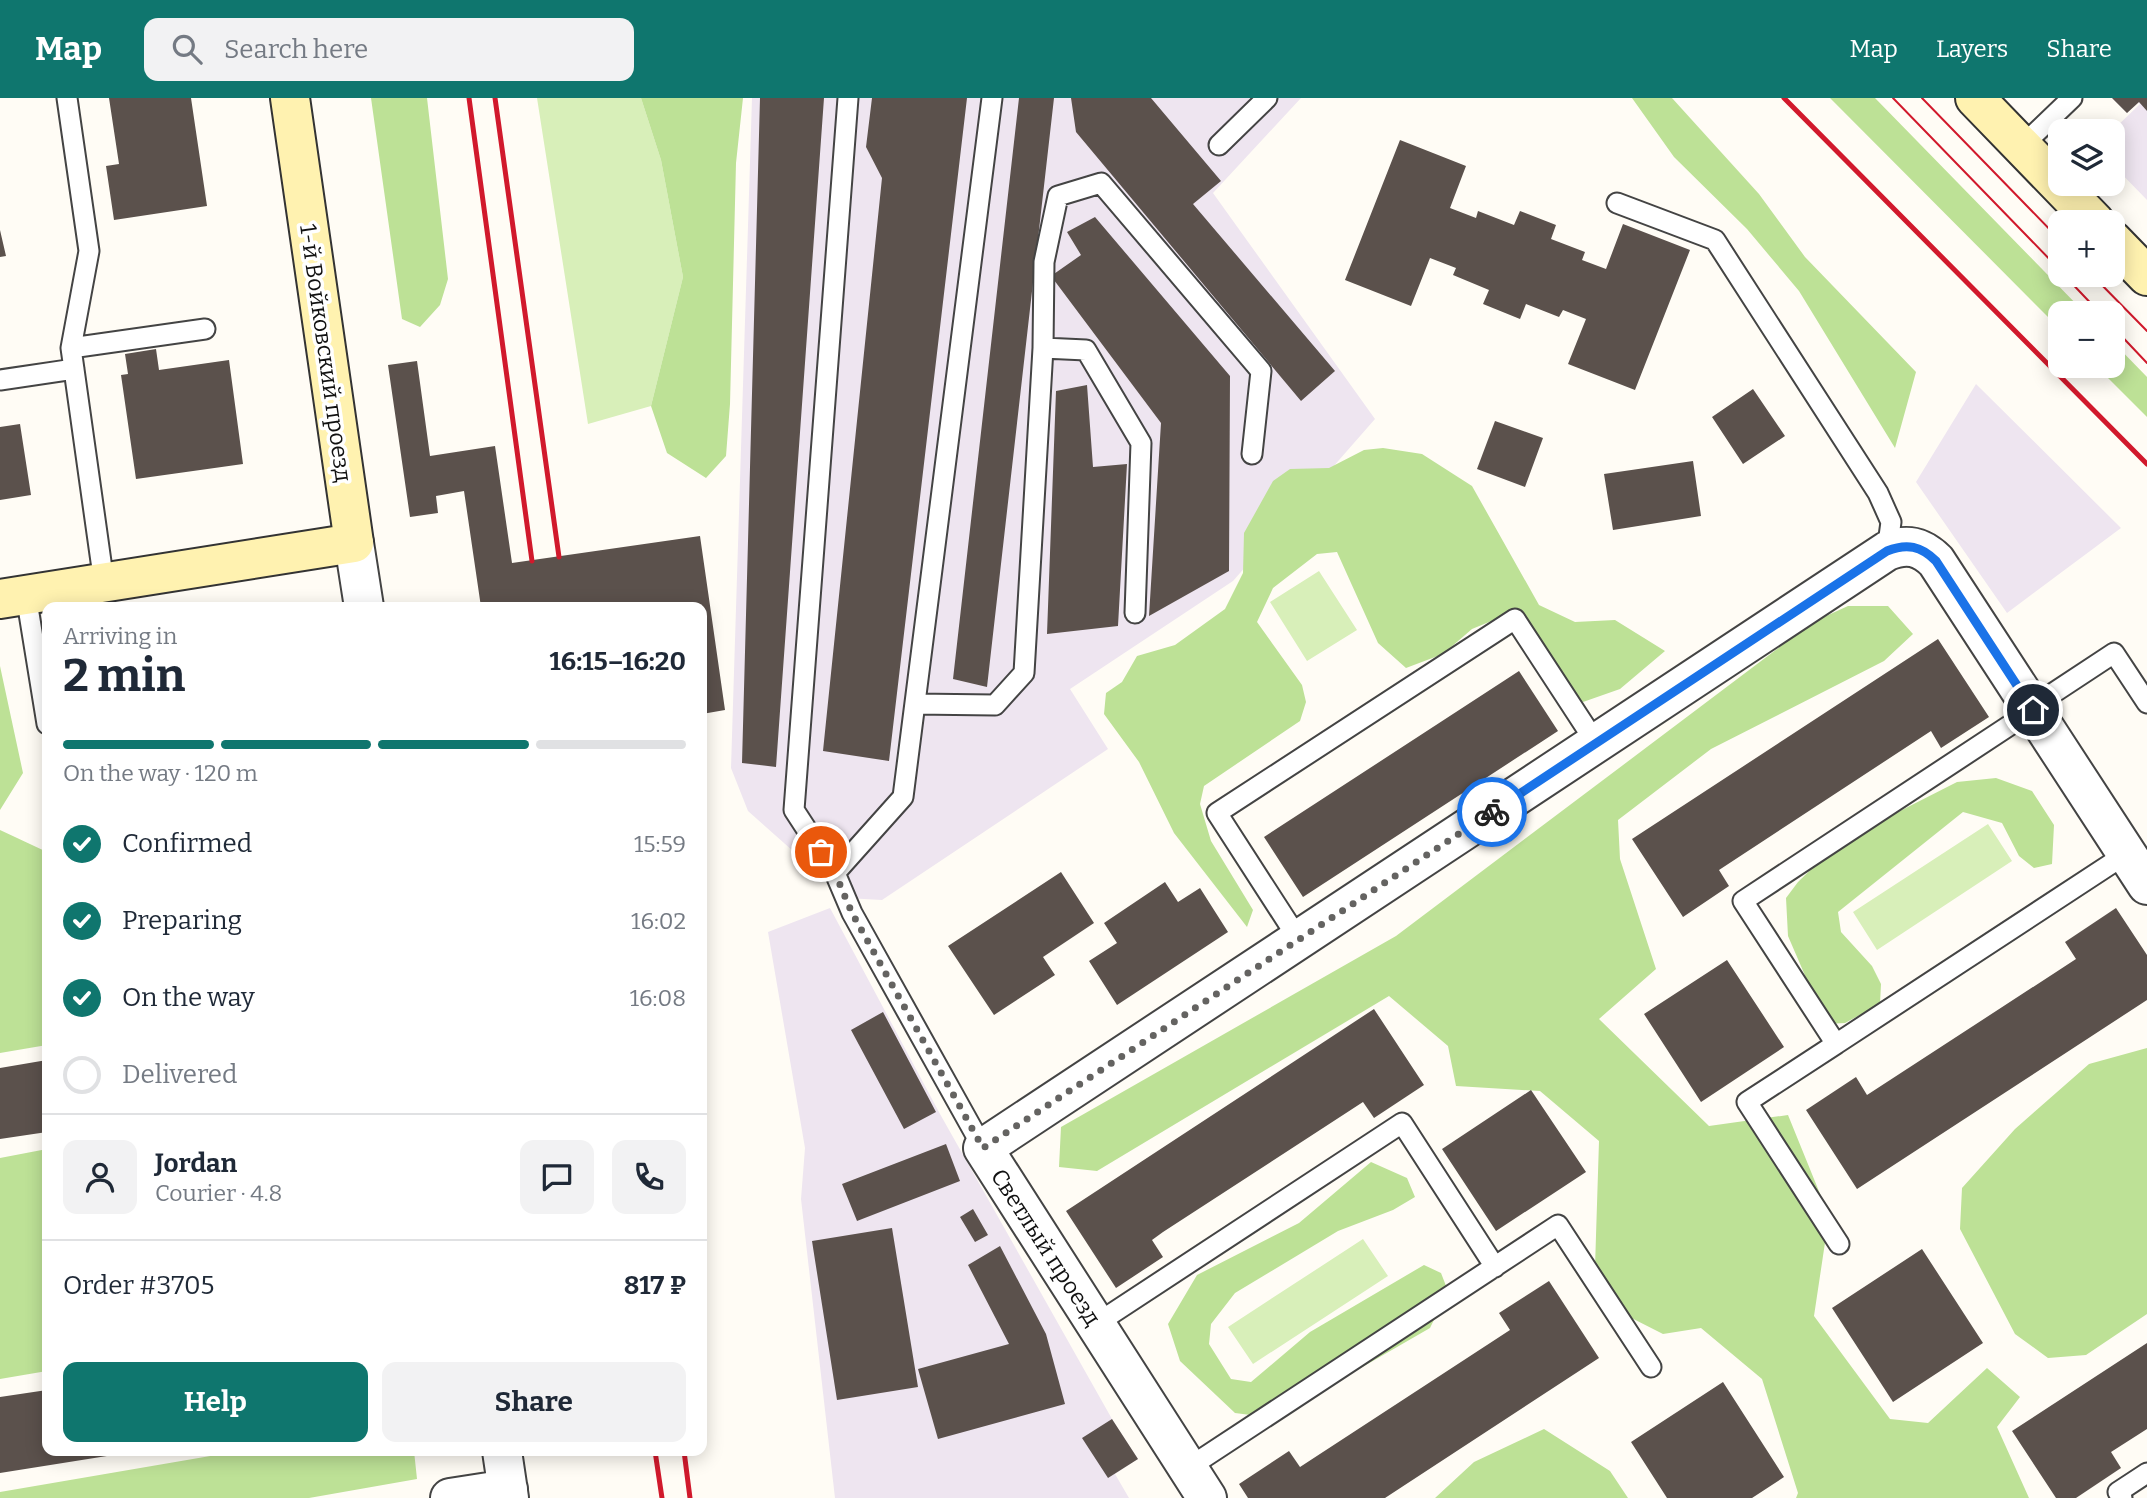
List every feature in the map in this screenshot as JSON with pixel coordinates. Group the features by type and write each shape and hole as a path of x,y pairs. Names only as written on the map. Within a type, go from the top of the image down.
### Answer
{"street":[{"name":"1-й Войковский проезд","path":"290,98 363,602"},
{"path":"1975,98 2083,210"},
{"path":"2125,253 2147,276"},
{"path":"13,597 354,543"},
{"path":"1887,551 1901,545 1914,547 1926,551 1936,561 2147,886"},
{"name":"Светлый проезд","path":"1198,1483 983,1148 1887,551"},
{"path":"450,1498 509,1493 503,1456"}],"lane":[{"path":"67,98 89,251 71,348 104,583"},
{"path":"848,98 794,810 835,873 852,913 983,1148"},
{"path":"835,873 904,797 992,98"},
{"path":"1219,145 1267,98"},
{"path":"2021,147 2072,98"},
{"path":"915,704 995,705 1024,673 1043,348 1044,262 1058,196 1101,183 1261,371 1252,454"},
{"path":"1617,203 1715,240 1878,493 1891,522 1887,551"},
{"path":"71,348 205,329"},
{"path":"1043,348 1086,350 1141,443 1135,613"},
{"path":"0,380 74,369"},
{"path":"13,597 42,705"},
{"path":"1299,940 1217,813 1515,619 1596,743"},
{"path":"1836,1044 1742,901 2114,653 2147,703"},
{"path":"1839,1244 1747,1102 2126,854"},
{"path":"1096,1324 1402,1123 1496,1267"},
{"path":"1198,1483 1558,1225 1651,1367"},
{"path":"2122,1498 2118,1492 2147,1473"}],"shaded area":[{"path":"752,98 1301,98 1213,193 1375,419 1233,581 1070,689 1108,749 882,900 846,898 748,811 731,768"},
{"path":"2112,98 2147,98 2147,200 2125,177 2124,119 2140,104 2127,113"},
{"path":"1976,384 2121,528 2007,613 1916,482"},
{"path":"830,908 940,1114 1112,1419 1138,1459 1115,1474 1129,1498 835,1498 801,1199 805,1148 768,932"}],"green space":[{"path":"371,98 427,98 448,279 440,305 420,327 402,319"},
{"path":"537,98 641,98 661,160 683,277 651,406 588,424"},
{"path":"641,98 743,98 736,163 730,404 726,456 706,478 667,453 651,406 683,277 661,160"},
{"path":"1632,98 1672,98 1759,194 1805,257 1916,372 1895,448 1799,291 1747,229 1674,157"},
{"path":"1830,98 1875,98 2048,275 2048,287 2060,287 2073,301 2048,301 2048,317"},
{"path":"2125,354 2147,377 2147,417 2108,378 2125,378"},
{"path":"1383,448 1422,454 1472,486 1539,605 1575,622 1615,620 1665,651 1620,689 1583,702 1557,686 1518,610 1472,629 1443,654 1406,668 1378,643 1337,552 1317,554 1273,588 1257,622 1302,685 1306,702 1300,721 1204,786 1200,804 1211,841 1253,910 1247,927 1174,833 1139,762 1104,714 1106,693 1122,682 1137,656 1175,645 1225,609 1243,573 1244,533 1273,481 1290,469 1329,468 1364,450"},
{"path":"1319,571 1357,630 1307,661 1270,602"},
{"path":"1848,606 1888,606 1913,634 1884,661 1711,749 1618,820 1620,859 1656,969 1599,1019 1709,1126 1788,1115 1829,1216 1814,1316 1890,1419 1928,1423 1987,1368 2020,1397 1997,1427 2029,1498 1796,1498 1798,1493 1762,1379 1701,1328 1663,1334 1594,1299 1599,1141 1540,1091 1456,1086 1448,1046 1389,996 1097,1171 1059,1167 1061,1127 1396,936 1813,622"},
{"path":"0,666 23,773 0,810"},
{"path":"1996,778 2032,791 2054,825 2052,864 2034,868 2019,856 2002,823 1963,812 1838,912 1841,932 1872,966 1881,984 1880,1004 1845,1023 1826,1024 1788,936 1786,898 1798,882 1839,842 1957,782"},
{"path":"1988,824 2012,861 1877,950 1853,912"},
{"path":"0,830 42,850 42,1046 0,1053"},
{"path":"2147,1048 2147,1314 2086,1355 2048,1358 2015,1334 1960,1229 1962,1188 2015,1129 2089,1064"},
{"path":"42,1150 42,1372 0,1379 0,1158"},
{"path":"1371,1162 1407,1178 1415,1197 1393,1210 1338,1231 1235,1293 1211,1324 1209,1344 1231,1379 1251,1382 1310,1332 1424,1265 1441,1273 1448,1291 1430,1328 1274,1418 1235,1413 1180,1361 1168,1324 1197,1275 1299,1223"},
{"path":"1363,1239 1388,1276 1253,1364 1228,1327"},
{"path":"1544,1429 1610,1471 1628,1498 1435,1498 1474,1462"},
{"path":"210,1456 415,1456 417,1479 309,1498 0,1498 0,1492"}],"building":[{"path":"109,98 191,98 207,206 114,220 106,166 119,164"},
{"path":"760,98 824,98 776,767 742,763"},
{"path":"872,98 967,98 889,761 823,751 882,178 866,147"},
{"path":"1019,98 1054,98 987,687 953,679"},
{"path":"1071,98 1151,98 1221,181 1193,204 1335,371 1301,401 1076,132"},
{"path":"2112,98 2147,98 2147,111 2139,102 2127,113"},
{"path":"1400,140 1466,166 1450,208 1476,218 1478,211 1514,225 1520,211 1556,225 1551,239 1585,252 1582,260 1606,269 1623,224 1690,250 1635,390 1568,364 1586,319 1563,310 1559,317 1526,304 1520,319 1483,304 1489,290 1453,275 1456,268 1430,258 1411,306 1345,280"},
{"path":"1095,217 1230,376 1229,571 1149,616 1161,423 1051,276 1081,255 1067,232"},
{"path":"0,230 6,256 0,257"},
{"path":"156,349 159,370 229,360 243,464 136,479 121,375 128,374 125,354"},
{"path":"417,361 430,456 495,446 512,563 700,536 725,710 707,713 707,602 480,602 464,491 436,496 438,513 410,517 388,365"},
{"path":"1087,385 1093,467 1127,464 1118,626 1047,634 1056,391"},
{"path":"1753,389 1785,436 1743,464 1712,417"},
{"path":"1495,421 1543,438 1525,487 1477,469"},
{"path":"20,424 31,495 0,500 0,427"},
{"path":"1693,461 1701,516 1613,530 1604,474"},
{"path":"1938,639 1989,717 1941,748 1931,731 1719,870 1729,886 1683,917 1632,839"},
{"path":"1519,671 1558,731 1303,897 1264,837"},
{"path":"1061,872 1094,923 1043,957 1055,975 994,1015 948,946"},
{"path":"1165,882 1178,902 1200,888 1228,932 1117,1005 1089,961 1117,943 1104,923"},
{"path":"2116,908 2147,955 2147,1000 1857,1189 1806,1110 1856,1077 1867,1095 2076,959 2065,942"},
{"path":"1727,960 1784,1047 1701,1102 1644,1014"},
{"path":"1374,1009 1424,1085 1374,1118 1363,1102 1163,1232 1152,1240 1163,1257 1116,1288 1066,1211"},
{"path":"883,1012 936,1112 904,1129 851,1030"},
{"path":"42,1061 42,1133 0,1139 0,1068"},
{"path":"1531,1090 1586,1172 1496,1231 1442,1149"},
{"path":"946,1144 960,1181 857,1221 842,1184"},
{"path":"973,1209 988,1235 975,1242 960,1217"},
{"path":"892,1228 918,1387 837,1400 812,1241"},
{"path":"1000,1246 1046,1334 1065,1404 938,1439 918,1369 1009,1344 968,1265"},
{"path":"1922,1249 1983,1343 1893,1402 1832,1308"},
{"path":"1549,1281 1599,1358 1385,1498 1248,1498 1239,1484 1289,1451 1300,1467 1510,1330 1499,1313"},
{"path":"2147,1343 2147,1429 2111,1452 2121,1468 2076,1498 2056,1498 2012,1431"},
{"path":"1723,1382 1784,1477 1752,1498 1667,1498 1631,1442"},
{"path":"42,1391 42,1456 107,1456 0,1473 0,1397"},
{"path":"1112,1419 1138,1459 1108,1478 1082,1438"}],"tram line":[{"path":"1893,98 2048,258"},
{"path":"1922,98 2048,228"},
{"path":"2075,287 2089,301"},
{"path":"2104,287 2147,331"},
{"path":"2125,340 2147,363"}],"railway":[{"path":"469,98 532,561"},
{"path":"495,98 559,557"},
{"path":"1784,98 2147,464"},
{"path":"656,1456 662,1498"},
{"path":"685,1456 690,1498"}],"way so far":[{"path":"821,852 835,873 852,913 983,1148 1492,812"}],"route":[{"path":"1492,812 1887,551 1901,545 1926,551 1936,561 2033,710"}]}
